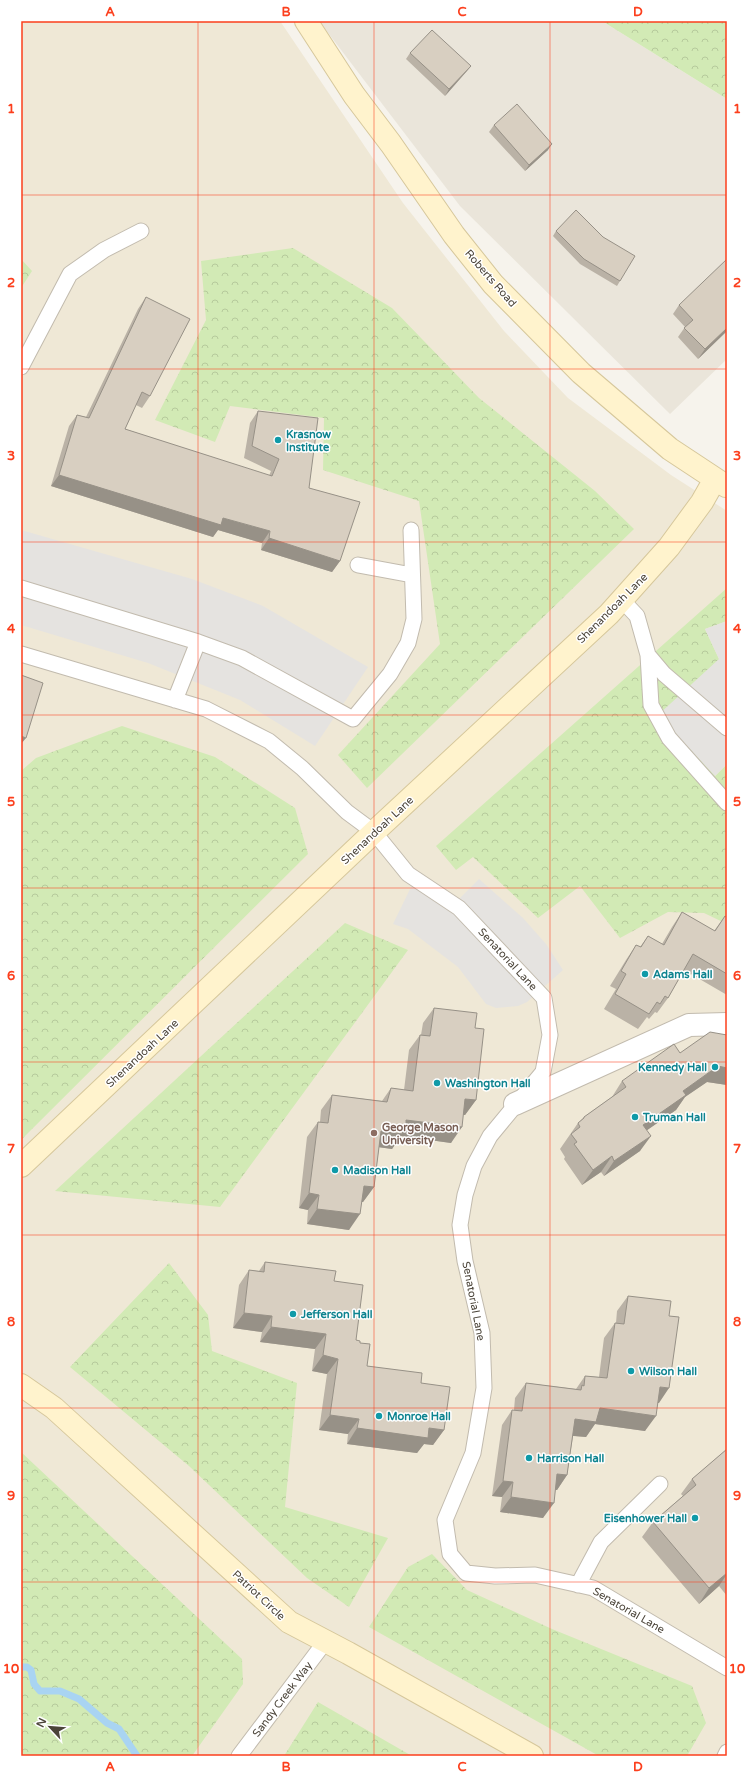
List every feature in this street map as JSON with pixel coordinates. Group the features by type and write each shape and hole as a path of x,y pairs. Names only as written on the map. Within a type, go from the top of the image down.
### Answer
{"street":[{"name":"Roberts Road","path":"306,21 354,94 391,144 454,235 493,284 581,373 670,449 721,483"},
{"name":"Shenandoah Lane","path":"21,1166 622,600 669,547 702,502 721,483"},
{"path":"515,1104 689,1025 727,1024"},
{"name":"Patriot Circle","path":"21,1385 54,1408 289,1622 325,1642 348,1652 532,1756"}],"lane":[{"path":"21,367 70,274 104,250 141,231"},
{"path":"21,588 198,642 242,658 353,719 390,674 408,643 414,619 411,530"},
{"path":"358,565 412,575"},
{"path":"622,600 637,616 648,655 651,705 669,738 727,803"},
{"path":"175,700 198,642"},
{"name":"Senatorial Lane","path":"21,654 206,709 269,741 302,768 347,812 374,832 408,874 459,908 544,998 550,1035 543,1072 490,1136 474,1166 462,1210 460,1225 465,1261 482,1333 484,1388 473,1453 445,1520 450,1554 466,1573 495,1576 535,1575 593,1588 727,1668"},
{"path":"648,655 664,674 727,728"},
{"path":"578,1585 601,1542 660,1484"},
{"name":"Sandy Creek Way","path":"239,1756 325,1642"},
{"path":"724,1756 727,1752"}],"shaded area":[{"name":"George Mason University","path":"21,21 280,21 403,203 504,331 568,398 671,475 727,511 727,1756 21,1756"},
{"path":"319,21 602,21 727,99 727,359 670,414 460,206"},
{"path":"21,530 192,579 263,606 368,667 315,746 240,700 148,663 21,625"},
{"path":"727,621 727,764 715,776 658,715 719,659 705,629"},
{"path":"479,879 523,918 546,944 563,970 527,1002 518,1006 496,1008 486,1004 458,967 408,929 393,924 412,885 449,909"}],"green space":[{"path":"602,21 727,21 727,99"},
{"path":"293,248 392,308 479,398 595,491 634,529 367,788 338,755 440,644 419,501 323,470 324,418 230,406 215,442 155,420 206,320 201,261"},
{"path":"21,259 32,271 21,288"},
{"path":"727,588 727,621 705,629 719,659 715,776 727,764 727,924 704,913 668,912 620,938 580,886 538,918 473,857 456,870 436,846"},
{"path":"122,726 215,757 295,808 308,854 21,1140 21,771 36,758"},
{"path":"345,923 408,950 220,1207 55,1191"},
{"path":"169,1263 208,1315 212,1351 297,1383 285,1507 388,1538 349,1607 307,1578 189,1466 70,1367"},
{"path":"21,1452 242,1659 243,1684 192,1756 21,1756"},
{"path":"432,1554 467,1590 552,1629 692,1686 706,1723 687,1756 599,1756 369,1627 408,1567"},
{"path":"318,1702 412,1756 284,1756"}],"building":[{"path":"432,30 471,66 449,89 410,53"},
{"path":"517,104 552,144 529,165 494,125"},
{"path":"576,210 603,237 635,256 620,281 584,259 556,231"},
{"path":"727,259 727,328 705,349 684,328 693,320 679,305"},
{"name":"Krasnow Institute","path":"146,297 190,319 150,396 142,392 125,429 272,476 279,459 252,446 258,411 318,418 309,488 360,502 340,561 269,538 270,531 223,518 221,525 59,475 77,415 89,418"},
{"path":"21,675 43,683 26,738 21,736"},
{"name":"Adams Hall","path":"682,912 715,931 725,916 727,917 727,974 693,954 668,998 665,996 660,1004 657,1002 649,1014 615,994 626,974 621,971 636,945 641,947 648,936 664,945"},
{"path":"434,1008 477,1013 475,1028 484,1029 476,1100 465,1099 462,1127 406,1120 406,1125 404,1125 402,1134 381,1131 374,1187 364,1186 360,1214 317,1209 319,1195 309,1193 318,1122 328,1123 332,1095 387,1102 391,1088 413,1091 420,1035 430,1036"},
{"name":"Truman Hall","path":"710,1032 727,1035 727,1068 718,1066 683,1091 686,1095 643,1125 651,1136 614,1161 612,1156 593,1170 574,1144 577,1142 571,1134 580,1127 578,1123 626,1087 622,1081 674,1044 680,1053"},
{"path":"265,1262 336,1271 334,1281 363,1285 356,1340 360,1341 360,1343 370,1344 367,1366 422,1373 421,1383 450,1387 444,1430 429,1428 428,1438 357,1428 359,1419 330,1415 338,1359 323,1355 326,1334 271,1327 272,1316 244,1313 249,1270 264,1272"},
{"path":"628,1296 671,1301 669,1316 679,1317 669,1388 660,1387 656,1416 600,1408 596,1422 575,1419 567,1475 557,1474 554,1503 511,1497 513,1482 503,1481 512,1410 522,1411 526,1383 581,1390 582,1385 584,1386 585,1376 607,1378 615,1323 624,1324"},
{"name":"Eisenhower Hall","path":"727,1449 727,1573 709,1588 653,1522 696,1485 692,1479"}],"waterway":[{"path":"21,1667 27,1667 31,1670 34,1684 40,1691 60,1691 79,1699 107,1723 119,1729 137,1756"}],"place":[{"name":"Krasnow Institute","path":"278,440"},
{"name":"Adams Hall","path":"645,974"},
{"name":"Kennedy Hall","path":"715,1067"},
{"name":"Washington Hall","path":"437,1083"},
{"name":"Truman Hall","path":"635,1117"},
{"name":"George Mason University","path":"374,1133"},
{"name":"Madison Hall","path":"335,1170"},
{"name":"Jefferson Hall","path":"293,1314"},
{"name":"Wilson Hall","path":"631,1371"},
{"name":"Monroe Hall","path":"379,1416"},
{"name":"Harrison Hall","path":"529,1458"},
{"name":"Eisenhower Hall","path":"695,1518"}]}
